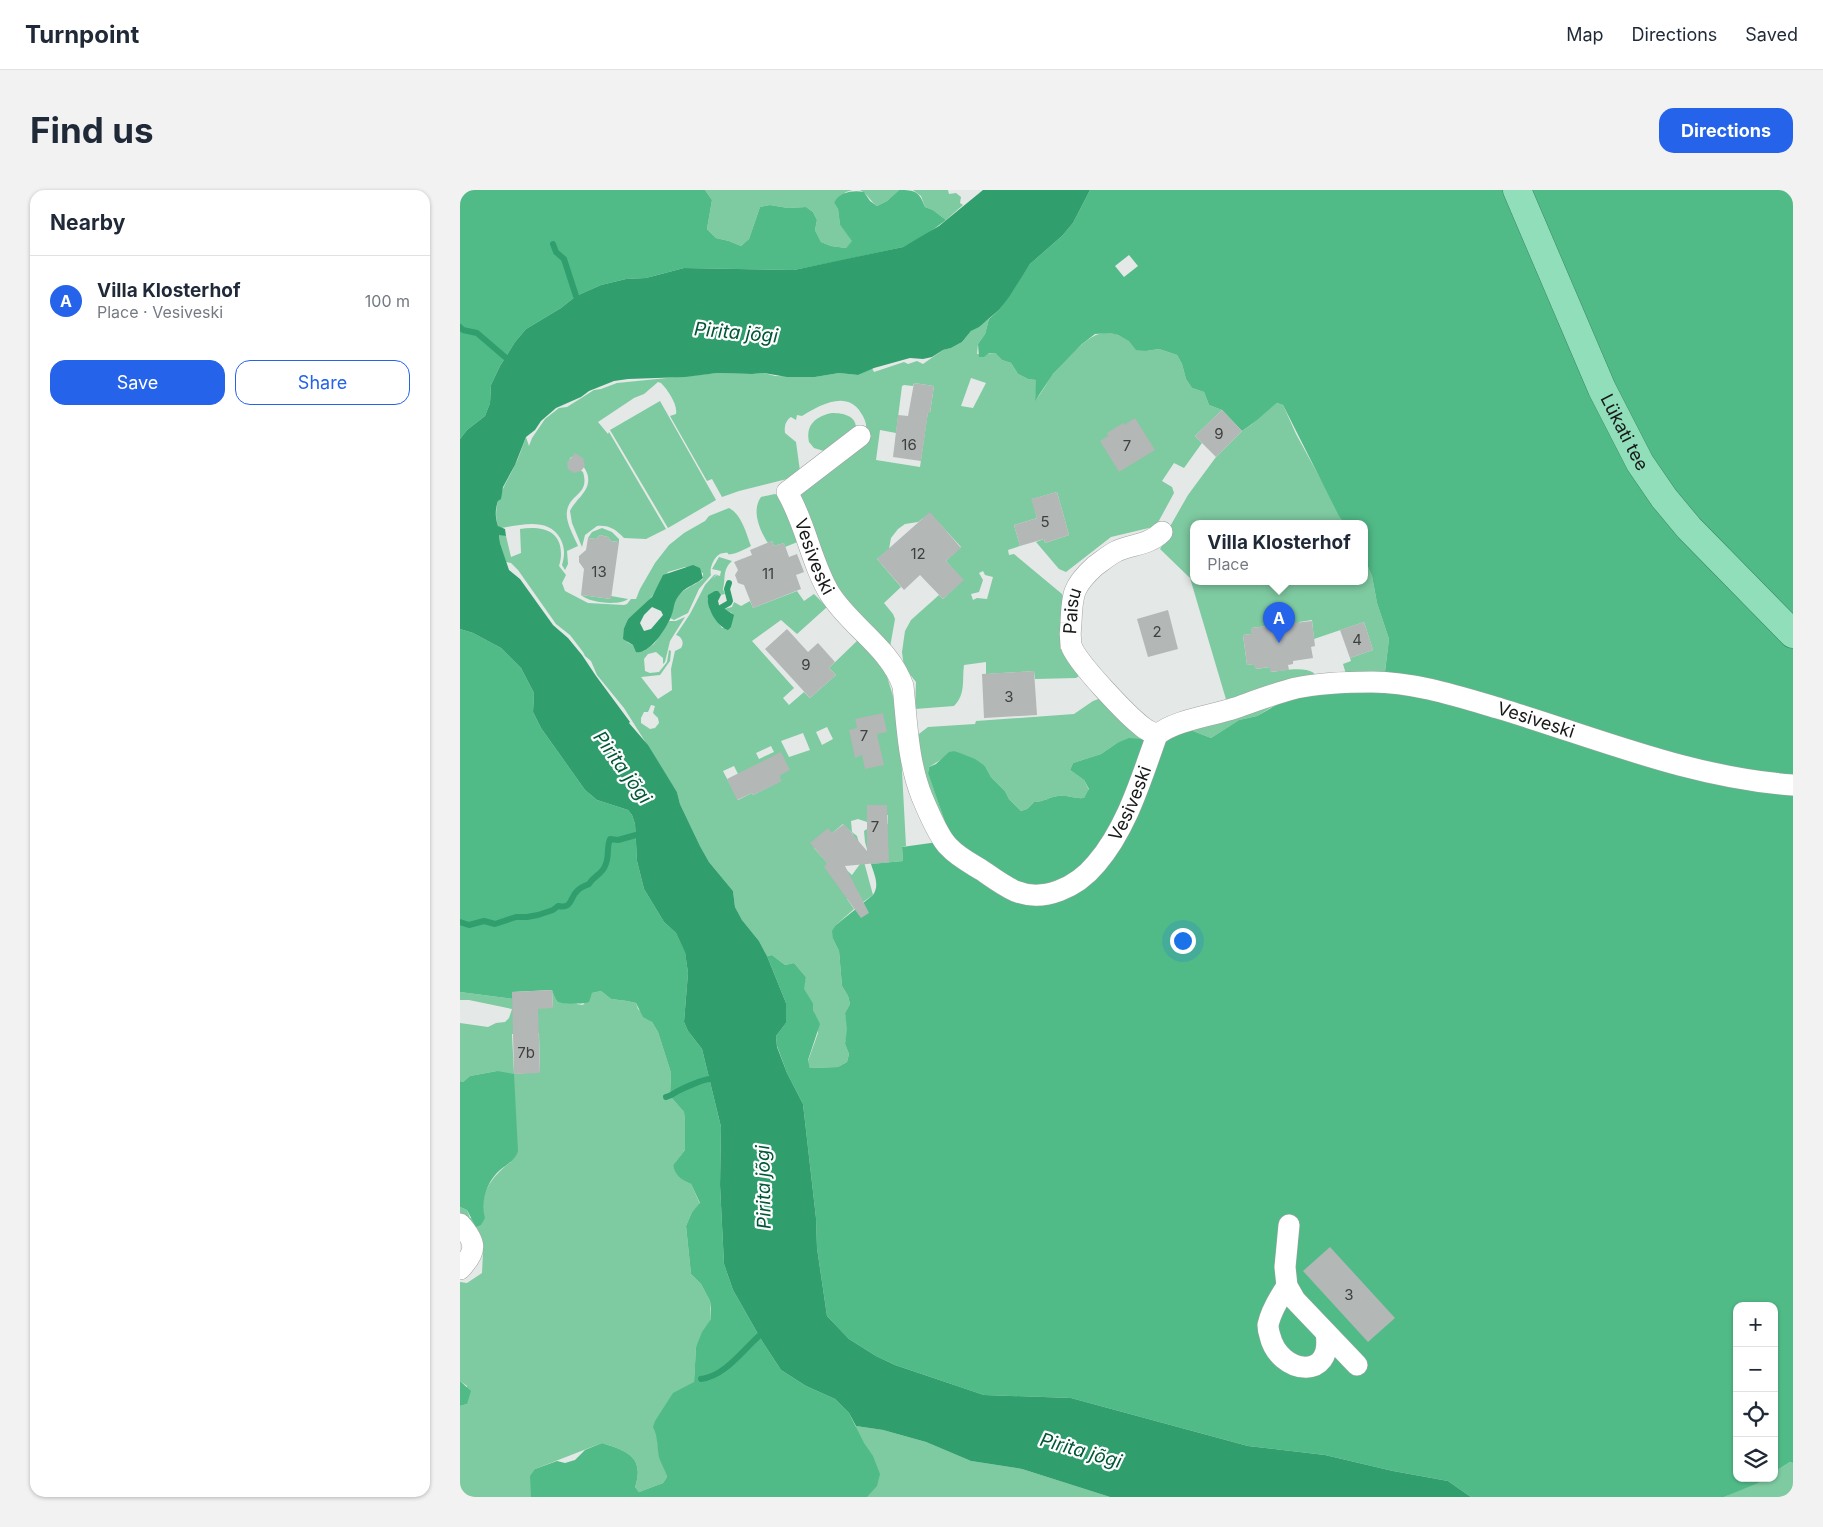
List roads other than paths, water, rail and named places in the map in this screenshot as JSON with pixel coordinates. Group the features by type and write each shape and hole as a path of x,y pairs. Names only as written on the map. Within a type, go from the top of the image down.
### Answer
{"main road":[{"name":"Lükati tee","path":"1517,190 1602,389 1640,463 1664,498 1694,534 1793,634"}],"street":[{"name":"Vesiveski","path":"860,436 787,492 830,594 852,621 888,659 900,677 903,686 914,777 922,799 948,847 1016,891 1043,895 1067,888 1095,865 1125,819 1157,735 1172,725 1213,715 1297,688 1326,684 1381,682 1414,687 1466,699 1662,761 1746,780 1793,785"},
{"name":"Paisu","path":"1157,735 1146,730 1136,722 1105,690 1076,654 1070,635 1072,598 1076,586 1084,577 1095,566 1117,551 1150,542 1162,532"},
{"path":"460,1224 472,1241 474,1250 467,1269"},
{"path":"1290,1225 1285,1267 1287,1286 1295,1300 1356,1365"},
{"path":"1287,1286 1277,1300 1268,1326 1272,1346 1284,1359 1298,1367 1312,1367 1324,1358 1328,1346 1326,1333"}],"water":[{"name":"Pirita jõgi","path":"983,190 1090,190 1073,223 1062,236 1030,264 999,310 979,327 971,331 962,342 932,357 923,359 910,358 874,368 858,375 839,373 815,377 787,377 764,373 717,373 685,377 628,379 614,381 589,391 581,397 556,408 526,437 515,465 503,487 501,499 497,504 497,523 498,526 505,529 506,536 499,535 500,543 509,570 520,579 553,625 568,638 582,655 629,723 648,745 677,792 680,804 709,862 733,891 735,907 742,920 759,941 767,956 786,1003 786,1023 776,1036 777,1047 787,1073 803,1104 816,1218 817,1248 827,1316 849,1339 876,1356 895,1365 984,1395 1071,1398 1248,1446 1325,1455 1393,1471 1448,1481 1471,1497 1110,1497 1022,1469 971,1461 926,1442 883,1430 856,1426 849,1413 835,1399 806,1386 781,1370 733,1290 724,1264 720,1185 721,1127 702,1049 688,1031 684,1022 688,973 685,952 676,933 664,922 644,889 637,861 635,824 632,815 628,810 597,800 585,790 541,728 533,712 534,693 521,668 501,648 473,633 460,629 460,439 467,430 485,416 490,403 491,385 515,342 526,329 561,308 576,296 601,285 626,279 646,278 684,268 794,270 903,247 939,226"},
{"path":"693,565 700,568 703,578 678,596 667,625 658,639 647,649 636,652 633,645 623,639 624,628 628,619 652,597 663,575","holes":["652,607 661,611 663,615 651,629 644,631 640,623 644,615"]},
{"path":"718,591 721,595 718,601 719,605 734,615 731,627 728,630 716,621 708,605 708,595"}],"waterway":[{"path":"553,244 556,252 564,259 576,296"},
{"path":"460,327 463,330 477,333 505,357"},
{"path":"722,607 730,601 727,589 729,583"},
{"path":"460,922 469,925 484,921 495,924 516,917 538,915 553,910 558,906 566,906 578,890 589,884 604,869 610,839 618,840 636,835"},
{"path":"666,1097 695,1083 710,1079"},
{"path":"701,1379 710,1377 725,1368 759,1336"}],"place":[{"name":"Villa Klosterhof","path":"1279,643"}]}
